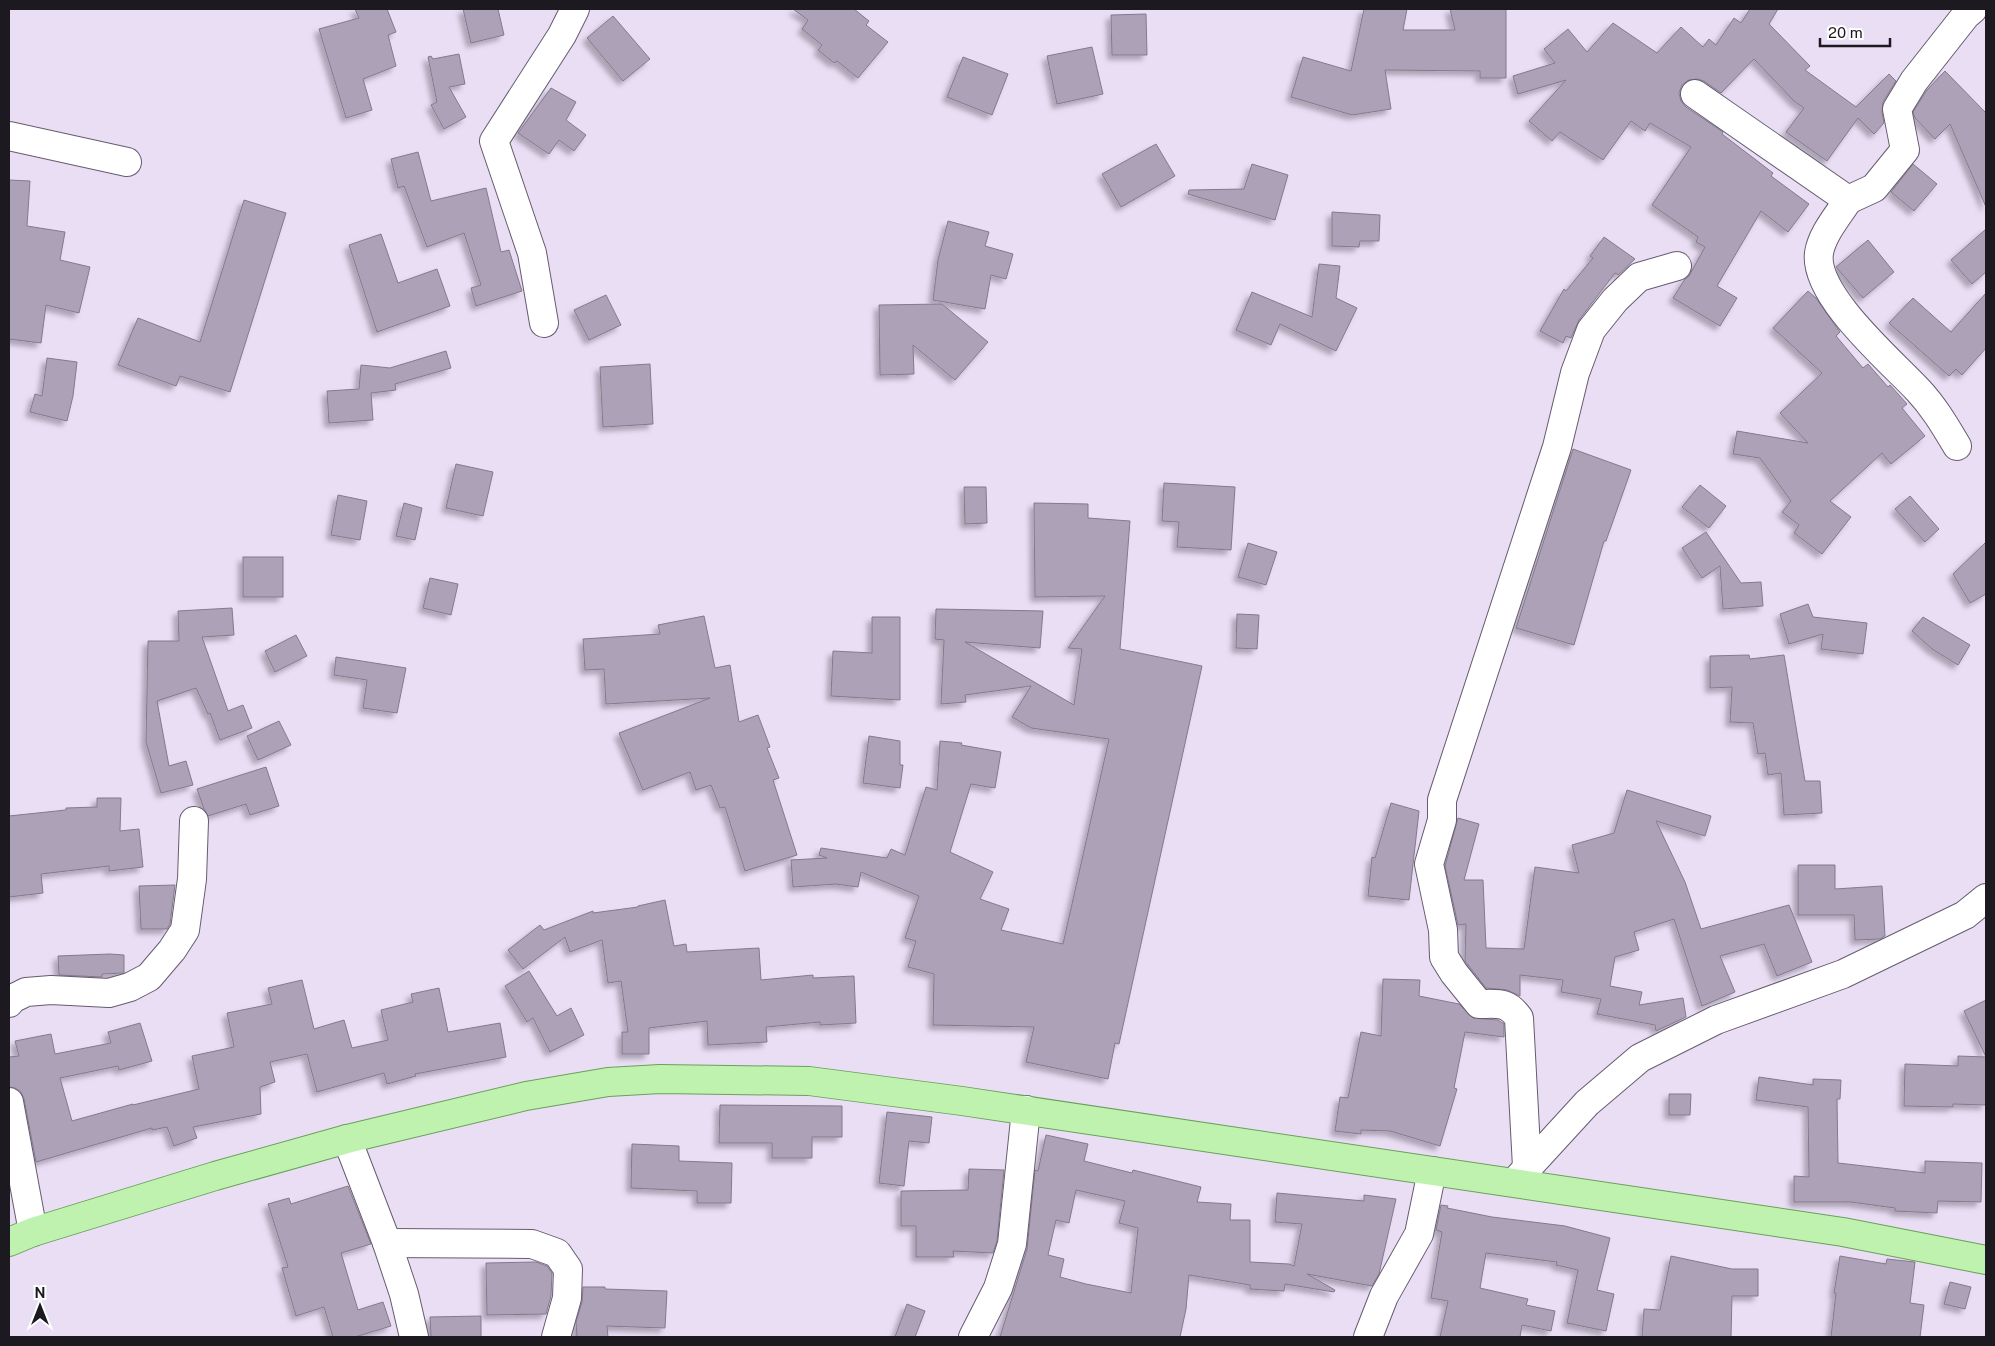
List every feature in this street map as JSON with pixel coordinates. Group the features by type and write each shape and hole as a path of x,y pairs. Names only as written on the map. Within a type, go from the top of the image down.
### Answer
{"main road":[{"path":"21,1237 214,1176 347,1139 526,1096 608,1082 660,1079 809,1080 1026,1110 1432,1171 1521,1175 1843,1232 1986,1260"}],"street":[{"path":"544,323 532,253 494,142 562,35 575,9"},
{"path":"1957,446 1941,417 1831,296 1821,272 1818,254 1824,237 1848,200 1874,188 1905,150 1897,109 1914,81 1966,15 1973,9"},
{"path":"1695,94 1848,200"},
{"path":"9,136 127,162"},
{"path":"1521,1175 1519,1018 1513,1009 1503,1004 1479,1004 1454,973 1444,957 1443,930 1429,864 1442,820 1442,800 1557,447 1575,374 1591,330 1614,300 1639,277 1677,266"},
{"path":"9,1003 12,999 26,992 51,990 109,993 149,977 172,950 185,930 192,879 194,821"},
{"path":"1521,1175 1587,1103 1640,1058 1716,1020 1843,974 1965,915 1986,898"},
{"path":"9,1102 21,1237"},
{"path":"973,1337 998,1288 1012,1244 1026,1110"},
{"path":"347,1139 387,1243 404,1294 414,1337"},
{"path":"1368,1337 1384,1296 1419,1234 1432,1171"},
{"path":"387,1243 532,1244 557,1253 568,1268 567,1298 556,1337"}],"building":[{"path":"355,9 387,9 396,32 388,35 396,66 363,79 372,110 346,118 319,29 359,18"},
{"path":"463,9 498,9 504,35 471,43"},
{"path":"793,9 854,9 869,21 866,25 888,42 858,78 837,61 834,63 818,50 822,45 802,29 808,20"},
{"path":"1364,9 1407,9 1403,30 1455,30 1450,9 1506,9 1506,78 1480,78 1480,71 1385,70 1391,109 1352,115 1291,97 1303,57 1351,71"},
{"path":"1750,9 1778,9 1769,24 1810,66 1805,70 1856,107 1889,74 1896,81 1883,102 1884,123 1874,134 1858,118 1827,161 1786,132 1804,108 1794,101 1754,59 1721,93 1704,81 1697,79 1689,80 1682,85 1679,93 1681,101 1686,107 1723,132 1722,134 1773,173 1771,176 1809,204 1788,232 1761,211 1717,286 1737,298 1720,326 1673,298 1689,276 1705,247 1696,242 1698,237 1652,205 1691,147 1650,123 1645,131 1631,121 1603,160 1560,132 1552,141 1529,121 1566,80 1518,94 1513,76 1555,63 1544,49 1568,29 1587,52 1613,23 1657,53 1681,27 1703,47 1709,39 1716,45 1734,18 1741,23"},
{"path":"1146,14 1147,55 1112,55 1111,15"},
{"path":"613,16 650,59 623,81 587,38"},
{"path":"1092,47 1103,94 1057,104 1047,56"},
{"path":"459,54 465,84 449,87 466,117 444,129 431,105 437,102 428,57 431,56 433,59"},
{"path":"963,57 1008,74 992,115 947,97"},
{"path":"1945,71 1986,113 1986,207 1950,124 1935,139 1915,118 1913,112 1927,90"},
{"path":"551,88 576,102 566,120 586,135 574,151 559,140 549,154 518,133"},
{"path":"1156,144 1175,176 1121,207 1102,174"},
{"path":"418,152 431,201 486,188 501,252 509,250 522,291 476,306 471,288 481,285 464,233 427,247 404,186 398,188 391,159"},
{"path":"1252,164 1288,175 1275,220 1188,194 1189,190 1244,189"},
{"path":"1913,164 1937,184 1914,211 1891,192"},
{"path":"9,180 30,181 27,226 65,232 60,260 90,267 79,313 46,305 41,343 9,339"},
{"path":"244,200 286,213 230,392 180,376 176,386 118,365 138,318 200,342"},
{"path":"1332,212 1380,215 1379,241 1360,241 1359,247 1332,246"},
{"path":"948,221 989,232 985,246 1013,254 1006,279 991,275 985,309 933,300 938,260"},
{"path":"1986,229 1986,272 1972,284 1951,260"},
{"path":"381,234 398,283 437,269 450,306 377,332 349,245"},
{"path":"1604,237 1635,259 1618,275 1615,273 1579,320 1571,338 1566,336 1563,343 1540,331 1564,289 1566,291 1593,258 1590,256"},
{"path":"1868,240 1894,272 1863,298 1836,267"},
{"path":"1319,264 1340,266 1336,298 1357,308 1336,351 1280,324 1271,345 1236,330 1252,292 1312,317"},
{"path":"1808,291 1816,298 1840,332 1836,336 1863,368 1868,364 1888,387 1890,385 1907,404 1902,408 1925,436 1891,464 1882,453 1830,501 1851,517 1822,554 1794,533 1799,525 1782,512 1791,501 1760,458 1733,454 1737,431 1808,443 1780,413 1822,373 1773,328"},
{"path":"1986,293 1986,348 1962,375 1956,369 1949,376 1889,323 1913,298 1951,332"},
{"path":"606,295 621,325 589,340 574,310"},
{"path":"942,304 988,342 955,380 913,345 914,374 880,375 879,305"},
{"path":"446,351 451,368 395,384 396,390 371,393 373,420 329,423 327,391 359,389 361,365 390,368"},
{"path":"47,358 77,362 73,396 67,421 30,412 35,394 42,396"},
{"path":"650,364 653,424 603,427 600,367"},
{"path":"1573,449 1631,470 1606,541 1604,541 1574,645 1516,628"},
{"path":"456,464 493,472 483,516 446,508"},
{"path":"1164,483 1235,487 1231,550 1177,547 1179,522 1162,521"},
{"path":"1700,485 1726,506 1709,528 1682,507"},
{"path":"964,487 986,487 987,523 965,524"},
{"path":"338,495 367,501 360,540 331,535"},
{"path":"1910,496 1939,529 1925,542 1895,509"},
{"path":"404,503 422,508 415,540 396,536"},
{"path":"1034,503 1088,504 1088,518 1130,521 1120,649 1202,666 1119,1044 1115,1043 1108,1079 1026,1062 1034,1027 933,1025 934,974 908,967 916,941 905,938 919,896 861,872 858,887 836,884 793,887 791,860 827,858 819,855 821,848 887,858 891,849 905,855 926,787 937,790 940,741 962,743 961,745 1001,752 995,788 971,784 950,852 993,872 980,899 1009,909 1001,930 1063,944 1109,739 1031,728 1012,717 1031,686 965,695 966,702 941,704 944,640 935,639 936,609 1043,611 1040,648 965,642 1074,705 1082,649 1068,648 1105,596 1035,597"},
{"path":"1706,532 1741,583 1761,582 1763,606 1723,609 1720,566 1702,578 1682,548"},
{"path":"1986,542 1986,594 1970,603 1953,574"},
{"path":"1248,543 1277,552 1266,585 1238,577"},
{"path":"243,557 283,557 283,597 243,597"},
{"path":"430,578 458,584 451,615 423,608"},
{"path":"1808,604 1813,617 1867,623 1863,654 1821,649 1823,634 1789,644 1780,614"},
{"path":"232,608 234,635 202,637 228,711 243,705 252,728 220,740 210,713 208,714 196,688 157,701 169,766 186,761 193,785 161,793 146,742 148,641 179,641 178,611"},
{"path":"1237,614 1259,615 1257,649 1236,648"},
{"path":"704,616 715,668 730,665 739,722 758,715 770,747 767,748 779,778 773,780 797,855 745,871 725,807 720,808 711,785 696,790 690,772 643,790 619,733 710,698 606,704 604,669 585,670 583,639 660,634 658,625"},
{"path":"872,617 900,617 900,700 831,696 833,651 872,653"},
{"path":"1923,617 1970,645 1958,665 1932,649 1912,631"},
{"path":"296,635 307,656 275,672 265,651"},
{"path":"1749,655 1750,659 1784,655 1805,781 1820,781 1822,813 1784,815 1781,773 1768,775 1765,753 1758,754 1753,723 1730,722 1732,687 1710,688 1710,656"},
{"path":"336,657 406,668 397,713 363,708 367,680 334,675"},
{"path":"279,721 291,745 258,760 247,736"},
{"path":"869,736 900,741 900,765 903,765 900,788 863,783"},
{"path":"266,767 279,806 250,815 246,804 208,816 197,789"},
{"path":"1627,790 1711,816 1705,836 1656,821 1685,882 1701,929 1789,905 1812,962 1777,976 1764,944 1720,956 1735,992 1702,1006 1674,919 1634,932 1639,950 1615,957 1610,986 1642,992 1639,1005 1683,998 1686,1017 1656,1031 1655,1025 1597,1014 1601,999 1561,992 1563,980 1520,975 1520,996 1507,990 1486,988 1465,961 1466,924 1458,925 1445,866 1458,818 1479,824 1464,880 1483,880 1486,948 1524,949 1535,867 1579,873 1572,845 1614,833"},
{"path":"97,798 121,798 120,831 139,829 143,867 109,871 109,866 41,874 43,893 9,897 9,816 66,810 66,808 97,807"},
{"path":"1391,803 1419,811 1409,900 1368,896 1372,857 1375,858"},
{"path":"1798,865 1835,865 1835,889 1882,886 1885,936 1880,939 1855,940 1854,915 1798,915"},
{"path":"175,885 170,924 167,929 141,929 139,886"},
{"path":"665,900 674,946 686,944 687,952 759,948 761,980 813,975 813,978 854,976 856,1023 820,1025 820,1022 766,1027 767,1042 708,1045 707,1021 649,1028 649,1054 622,1054 622,1032 628,1032 621,981 608,983 602,940 570,952 565,937 523,969 508,950 540,925 544,930 593,911 593,913 638,907"},
{"path":"124,955 124,973 102,974 102,977 59,975 58,956"},
{"path":"529,971 557,1016 571,1008 584,1035 550,1052 533,1018 527,1022 505,986"},
{"path":"1383,979 1420,980 1419,996 1459,1004 1473,1018 1498,1020 1504,1024 1504,1037 1465,1032 1454,1088 1457,1089 1440,1146 1390,1131 1361,1130 1361,1134 1335,1131 1340,1097 1348,1098 1361,1032 1381,1036"},
{"path":"302,980 314,1029 344,1020 352,1048 388,1040 381,1010 413,1002 411,994 439,988 448,1032 500,1023 506,1057 415,1074 416,1076 387,1084 384,1073 317,1092 307,1054 270,1062 275,1082 260,1087 261,1114 193,1127 197,1138 174,1146 167,1127 152,1130 152,1128 36,1162 24,1099 21,1092 9,1087 9,1057 19,1056 15,1041 51,1034 55,1054 111,1043 108,1032 140,1023 152,1061 119,1070 118,1066 60,1078 72,1121 133,1104 199,1089 192,1056 234,1047 227,1013 272,1004 268,988"},
{"path":"1986,1000 1986,1057 1964,1011"},
{"path":"1958,1056 1986,1057 1986,1105 1953,1104 1953,1107 1904,1106 1905,1064 1958,1066"},
{"path":"1759,1077 1813,1085 1813,1079 1841,1080 1840,1099 1837,1099 1838,1163 1925,1173 1925,1161 1982,1163 1981,1202 1938,1201 1937,1213 1895,1211 1895,1208 1851,1202 1794,1202 1794,1176 1809,1177 1808,1107 1756,1100"},
{"path":"1669,1094 1691,1094 1690,1115 1669,1115"},
{"path":"720,1105 842,1106 842,1137 812,1137 812,1158 772,1158 772,1143 719,1143"},
{"path":"887,1112 932,1117 929,1143 909,1141 904,1186 879,1183"},
{"path":"1046,1135 1088,1144 1084,1161 1132,1173 1133,1170 1201,1187 1197,1202 1231,1204 1230,1220 1250,1220 1250,1262 1289,1264 1294,1266 1302,1224 1275,1222 1277,1193 1364,1201 1364,1195 1396,1199 1379,1274 1372,1286 1307,1274 1335,1290 1334,1292 1285,1284 1284,1291 1250,1289 1250,1285 1189,1275 1186,1309 1180,1337 1000,1337 1027,1249 1035,1170 1038,1171","holes":["1076,1190 1125,1201 1119,1223 1138,1228 1131,1293 1060,1277 1064,1259 1048,1255 1056,1220 1069,1223"]},
{"path":"632,1144 679,1146 679,1161 732,1163 731,1203 697,1203 697,1191 631,1188"},
{"path":"969,1169 1004,1170 997,1241 993,1253 953,1251 954,1257 916,1257 916,1226 901,1226 901,1191 968,1190"},
{"path":"348,1186 371,1244 341,1253 358,1310 383,1302 391,1326 355,1337 333,1337 324,1307 296,1316 282,1268 288,1267 268,1204 289,1198 291,1204"},
{"path":"1441,1205 1448,1206 1447,1208 1492,1217 1565,1226 1610,1238 1597,1290 1614,1294 1606,1331 1567,1323 1578,1270 1556,1265 1557,1262 1486,1253 1480,1288 1528,1299 1526,1305 1555,1311 1551,1331 1522,1325 1520,1337 1440,1337 1448,1301 1431,1298 1442,1232 1436,1230"},
{"path":"1671,1256 1732,1269 1758,1269 1758,1296 1732,1296 1731,1337 1642,1337 1644,1309 1660,1310"},
{"path":"1840,1256 1886,1264 1887,1259 1915,1262 1910,1303 1924,1305 1920,1337 1831,1337 1836,1293 1834,1293"},
{"path":"536,1262 547,1266 552,1273 551,1296 546,1314 487,1315 486,1263"},
{"path":"1950,1282 1971,1287 1965,1309 1944,1304"},
{"path":"583,1287 667,1291 665,1328 607,1326 608,1337 577,1337 576,1322 582,1302"},
{"path":"907,1304 925,1311 915,1337 895,1337"},
{"path":"481,1316 481,1337 431,1337 430,1317"}]}
